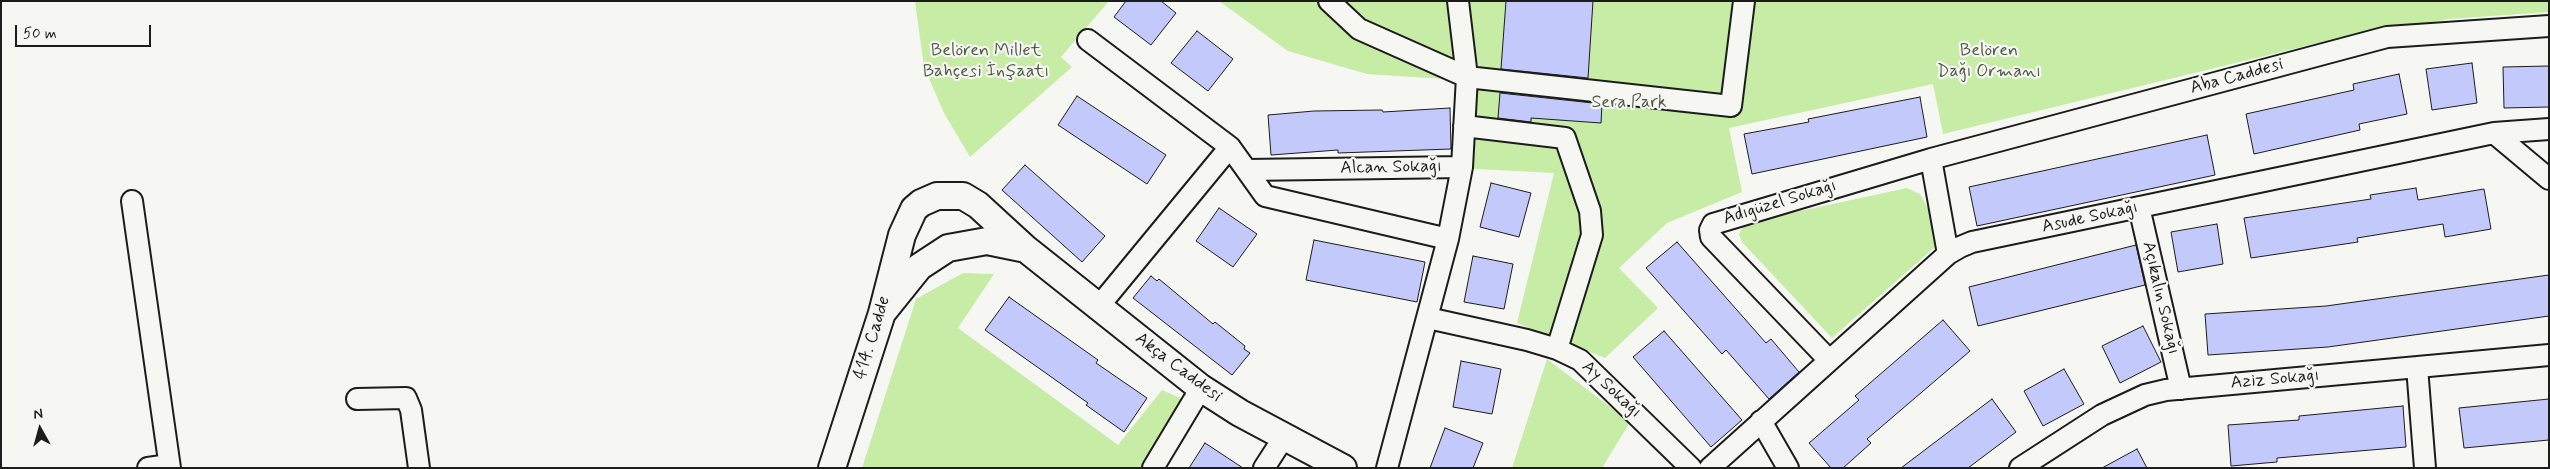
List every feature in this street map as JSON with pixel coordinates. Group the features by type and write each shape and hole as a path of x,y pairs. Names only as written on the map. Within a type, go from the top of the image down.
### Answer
{"main road":[{"name":"Akça Caddesi","path":"914,209 921,202 937,196 963,196 978,205 1026,249 1201,388 1240,413 1343,468"},
{"name":"414. Cadde","path":"832,468 882,313 902,235 914,209"},
{"name":"Akça Caddesi","path":"882,313 919,267 948,248 987,242 1026,249"}],"street":[{"path":"1329,1 1359,29 1467,77 1731,106 1744,1"},
{"path":"1458,1 1467,77 1462,167"},
{"name":"Aba Caddesi","path":"1931,158 2387,37 2549,26"},
{"path":"1088,40 1230,147 1266,196 1448,239"},
{"path":"1464,126 1565,138 1590,210 1592,235 1557,349"},
{"name":"Asude Sokağı","path":"1710,468 1948,254 1972,242 2494,132 2549,128"},
{"path":"2494,132 2549,179"},
{"path":"1099,306 1230,147"},
{"path":"1931,158 1948,254"},
{"name":"Adıgüzel Sokağı","path":"1829,360 1711,237 1710,227 1724,220 1931,158"},
{"name":"Alcan Sokağı","path":"1247,170 1462,167 1448,239 1387,468"},
{"path":"132,201 170,466 148,468"},
{"name":"Açıkalın Sokağı","path":"2139,207 2181,388"},
{"name":"Ay Sokağı","path":"1428,318 1557,349 1580,360 1691,468"},
{"name":"Aziz Sokağı","path":"2020,468 2124,403 2146,395 2181,388 2549,355"},
{"path":"2417,367 2421,467"},
{"path":"1152,468 1201,388"},
{"path":"357,400 406,398 411,410 419,468"},
{"path":"1761,421 1788,468"},
{"path":"1264,468 1284,437"}],"green space":[{"name":"Belören Millet Bahçesi İnşaatı","path":"915,1 1109,1 1061,57 1072,67 970,157 944,113 924,67"},
{"path":"1219,1 2549,1 2549,12 2449,19 2314,44 1943,134 1933,84 1729,128 1742,192 1667,223 1619,268 1658,308 1605,358 1517,323 1554,173 1458,168 1460,80 1367,74 1288,51"},
{"path":"1907,188 1920,194 1935,221 1936,246 1832,338 1742,242 1739,235 1742,228 1754,221"},
{"path":"963,273 994,274 958,328 1118,445 1162,390 1185,400 1141,468 862,468 916,299"},
{"path":"1547,359 1630,422 1602,468 1512,468"}],"building":[{"path":"1126,1 1161,1 1176,13 1151,45 1114,17"},
{"path":"1506,1 1593,1 1588,78 1501,69"},
{"path":"1197,31 1233,59 1208,91 1171,63"},
{"path":"2472,63 2477,103 2432,110 2426,69"},
{"path":"2549,66 2549,107 2504,108 2503,67"},
{"path":"2399,74 2407,114 2359,124 2360,130 2254,154 2246,114 2354,90 2353,84"},
{"path":"1500,93 1602,104 1601,123 1531,118 1531,122 1498,118"},
{"path":"1077,96 1166,155 1147,184 1058,125"},
{"path":"1920,97 1927,137 1752,174 1744,134 1809,122 1808,119"},
{"path":"1450,108 1451,149 1338,153 1338,150 1271,155 1268,115 1314,111 1382,110 1383,112"},
{"path":"2207,135 2215,175 1977,226 1969,187"},
{"path":"1025,165 1105,236 1082,262 1002,190"},
{"path":"1491,183 1531,193 1519,237 1480,227"},
{"path":"2416,188 2418,200 2484,189 2491,229 2445,237 2443,224 2357,238 2358,242 2251,258 2244,218 2371,199 2370,195"},
{"path":"1219,208 1257,234 1233,267 1196,241"},
{"path":"2217,224 2223,264 2178,272 2171,232"},
{"path":"1314,240 1425,262 1417,302 1306,280"},
{"path":"1677,242 1766,343 1771,339 1799,372 1769,399 1726,350 1722,354 1646,268"},
{"path":"2136,245 2145,285 1978,326 1969,287"},
{"path":"1473,256 1513,264 1504,309 1464,302"},
{"path":"2549,275 2549,316 2328,347 2208,355 2205,314 2326,306"},
{"path":"1151,276 1157,281 1159,279 1213,324 1215,322 1245,346 1244,349 1250,353 1232,375 1133,298"},
{"path":"1009,297 1098,360 1096,363 1147,398 1124,432 1086,405 1088,403 985,330"},
{"path":"1943,320 1970,351 1867,439 1871,443 1843,468 1831,468 1809,443 1859,400 1855,396"},
{"path":"2143,326 2161,362 2120,383 2102,346"},
{"path":"1664,331 1742,420 1711,447 1633,357"},
{"path":"1461,361 1501,369 1492,414 1453,407"},
{"path":"2064,369 2084,404 2043,426 2024,391"},
{"path":"1992,399 2016,432 1968,468 1901,468"},
{"path":"2549,399 2549,440 2464,448 2459,408"},
{"path":"2403,406 2406,447 2277,458 2277,462 2231,466 2228,425 2299,420 2299,416"},
{"path":"1445,428 1483,443 1473,468 1430,468"},
{"path":"1205,443 1243,468 1189,468"},
{"path":"2137,449 2147,468 2102,468"}],"park label":[{"name":"Belören Dağı Ormanı","path":"1989,61"},
{"name":"Sera Park","path":"1629,103"}]}
